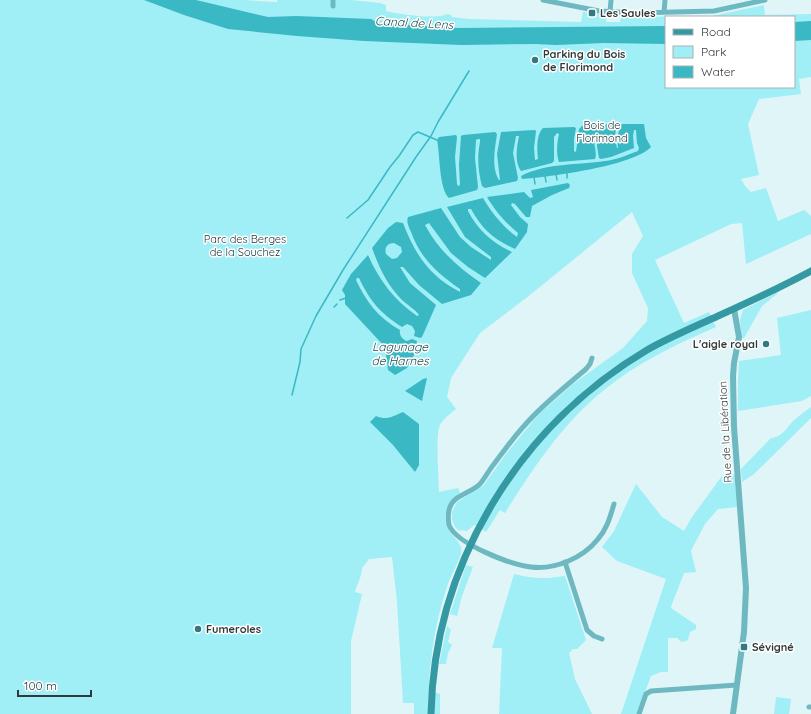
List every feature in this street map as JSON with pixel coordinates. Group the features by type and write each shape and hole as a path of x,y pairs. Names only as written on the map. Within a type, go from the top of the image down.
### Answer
{"main road":[{"path":"430,714 431,691 439,636 451,592 462,563 499,492 543,434 597,384 647,351 669,338 734,309 811,271"}],"street":[{"path":"333,0 333,6"},
{"path":"543,0 575,7 610,12 635,13 714,11 759,0 765,0"},
{"path":"610,12 611,0"},
{"path":"664,12 665,0"},
{"name":"Rue de la Libération","path":"733,714 743,641 746,588 734,427 733,376 739,337 734,309"},
{"path":"592,358 586,369 553,397 524,426 480,484 461,495 452,503 448,519 450,526 462,539 488,553 531,567 556,565 579,556 598,540 607,527 614,504"},
{"path":"565,562 587,630 594,636 602,639"},
{"path":"639,714 648,692 737,685"}],"green space":[{"name":"Parc des Berges de la Souchez","path":"0,0 243,0 277,2 277,0 351,0 380,3 386,5 386,11 399,14 442,16 447,14 451,15 452,17 469,19 581,22 583,12 607,15 606,22 620,22 621,17 665,17 665,88 795,88 795,16 712,16 764,5 765,15 811,14 811,77 799,79 801,94 759,99 748,124 759,175 741,179 751,192 766,188 778,221 804,210 811,216 811,234 746,264 742,223 731,224 655,260 684,323 709,312 716,327 672,347 644,362 617,380 589,403 550,447 505,513 500,510 486,532 474,525 467,531 458,530 455,527 452,520 452,512 457,502 483,486 506,454 538,415 573,384 623,348 647,321 648,308 632,273 632,254 643,236 632,212 530,295 480,333 451,378 447,397 456,409 443,420 439,430 437,447 439,492 458,488 460,493 449,505 446,522 450,532 460,544 461,553 447,587 438,618 430,666 428,714 414,714 414,703 403,703 397,601 392,557 369,559 362,568 355,592 362,594 351,641 351,714 0,714"},
{"path":"777,292 778,293 762,306 744,338 742,338 740,320 743,310"},
{"path":"811,310 811,396 802,401 738,411 739,361 781,355 777,318"},
{"path":"811,407 811,418 754,474 742,482 741,469 771,438 775,438 781,434 793,421"},
{"path":"731,473 735,476 737,507 718,509 705,524 691,551 696,572 684,573 671,608 696,625 696,629 690,632 688,640 682,642 677,638 668,638 668,672 661,672 651,676 637,714 621,714 666,579 617,561 602,547 614,531 636,484 662,517 684,531 692,517 722,476 725,479"},
{"path":"466,565 473,567 462,596 457,616 450,614"},
{"path":"514,574 540,578 565,576 586,640 577,649 573,649 569,653 575,679 592,714 499,714 502,648 492,648"},
{"path":"447,626 451,630 448,642 452,645 448,653 446,664 439,664"},
{"path":"434,692 440,694 440,714 434,714"},
{"path":"776,697 791,699 789,714 774,714"}],"water":[{"path":"144,0 196,0 268,17 296,16 371,19 378,23 458,28 665,26 665,44 604,43 556,45 461,45 364,41 228,29"},
{"path":"811,21 811,40 795,41 795,22"},
{"path":"614,124 616,126 615,139 617,148 617,138 621,124 644,124 646,138 651,147 641,154 627,160 609,165 570,173 522,179 521,176 541,169 562,165 613,160 638,151 639,148 636,130 634,130 634,148 611,157 601,159 599,158 596,132 594,139 596,153 595,159 559,162 557,148 559,134 557,133 554,137 554,161 552,163 521,171 517,163 519,136 516,136 513,153 518,178 517,181 485,188 482,186 478,164 480,139 478,139 476,140 475,158 477,190 449,198 443,187 437,140 439,137 456,135 457,137 455,157 458,186 460,185 459,165 461,136 463,135 495,132 497,134 494,163 500,180 497,154 501,132 535,130 535,160 538,159 538,139 543,128 576,128 574,151 576,152 579,129 582,126"},
{"name":"Lagunage de Harnes","path":"568,183 570,185 569,188 532,206 530,217 526,217 515,204 512,203 511,205 520,217 528,224 527,232 515,249 489,233 479,222 471,209 468,209 476,224 486,235 512,252 485,278 468,267 451,253 429,223 425,225 442,250 464,271 481,283 471,295 442,304 419,285 403,267 400,267 410,283 436,305 422,337 420,338 414,336 415,331 412,326 407,324 402,327 388,317 376,306 359,278 357,278 356,280 364,295 379,314 400,330 401,337 407,341 412,339 417,341 414,355 407,368 395,375 388,370 385,347 345,304 345,295 342,290 351,274 368,255 377,273 388,289 401,303 417,316 419,315 402,300 388,282 372,248 388,228 396,222 403,223 413,245 424,263 440,279 460,292 460,289 437,271 425,258 415,242 409,228 408,217 441,208 460,237 471,247 491,260 491,257 465,237 447,207 483,198 498,219 517,237 518,233 501,216 487,197 524,192 530,198 533,197 531,190","holes":["394,243 401,247 402,252 397,258 392,259 386,254 386,247 390,244"]},
{"path":"427,378 422,401 405,391 423,379"},
{"path":"403,412 419,424 419,465 415,472 393,445 370,422 376,416 387,418"}],"waterway":[{"path":"292,395 300,362 301,349 316,316 343,270 431,136 469,71"},
{"path":"347,218 368,200 413,135 418,132 437,140"},
{"path":"567,173 567,178"},
{"path":"556,174 557,180"},
{"path":"545,176 546,182"},
{"path":"534,177 535,184"},
{"path":"340,300 346,298"},
{"path":"334,307 337,304"}],"place":[{"name":"Les Saules","path":"592,13"},
{"name":"Parking du Bois de Florimond","path":"535,60"},
{"name":"L'aigle royal","path":"766,344"},
{"name":"Fumeroles","path":"198,629"},
{"name":"Sévigné","path":"744,647"}],"water label":[{"name":"Canal de Lens","path":"414,23"}],"park label":[{"name":"Bois de Florimond","path":"602,131"}]}
